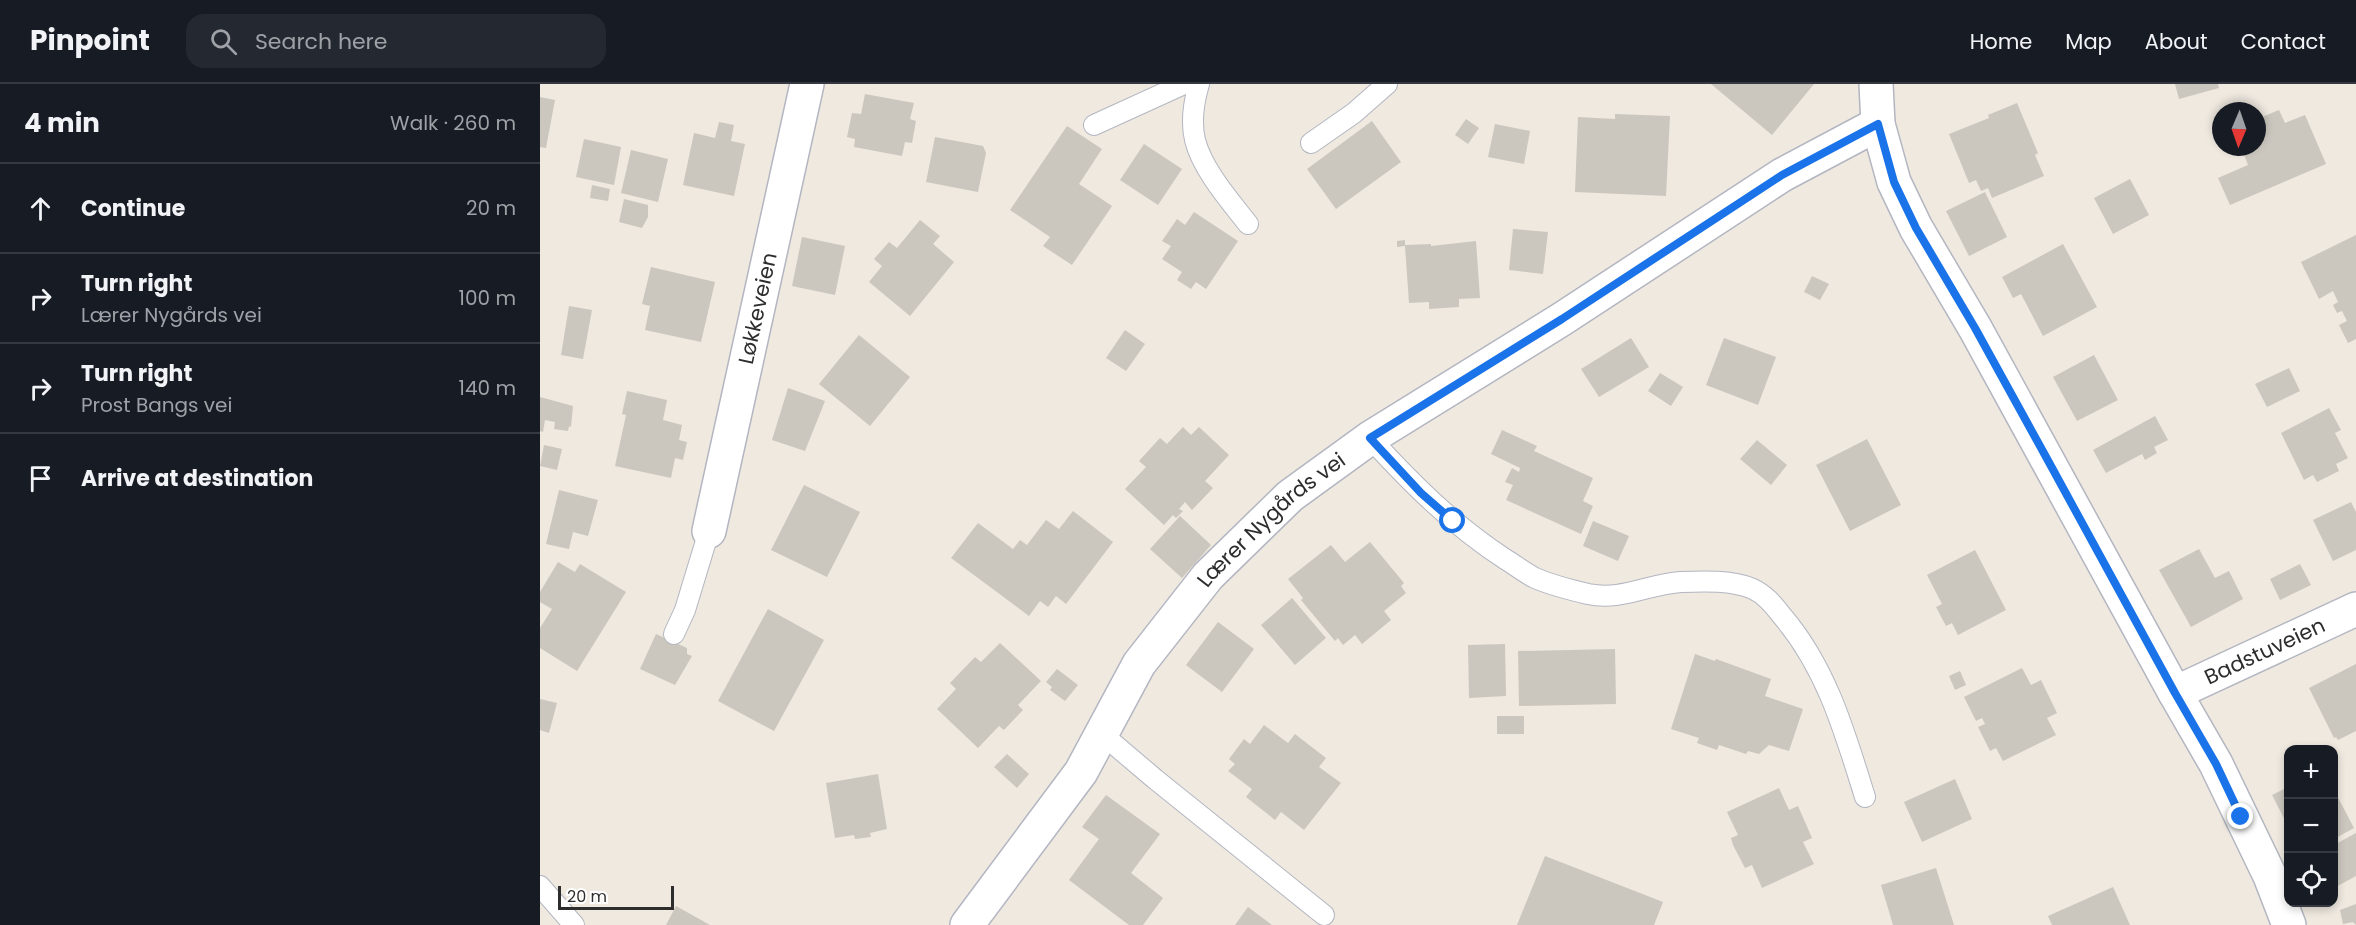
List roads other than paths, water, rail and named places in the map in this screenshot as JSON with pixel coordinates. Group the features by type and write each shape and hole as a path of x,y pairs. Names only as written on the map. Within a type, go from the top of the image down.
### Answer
{"street":[{"name":"Løkkeveien","path":"709,531 807,84"},
{"path":"1876,84 1878,124 1894,182 1916,228 1981,338 2216,764 2270,876 2283,924"},
{"name":"Lærer Nygårds vei","path":"968,925 1081,772 1139,664 1208,576 1290,496 1370,438 1562,319 1782,175 1878,124"},
{"name":"Badstuveien","path":"2175,693 2356,609"}],"lane":[{"path":"1094,125 1184,84"},
{"path":"1199,84 1194,102 1195,140 1212,177 1248,224"},
{"path":"1311,143 1354,113 1387,84"},
{"path":"1370,438 1421,493 1453,521 1492,550 1536,578 1588,594 1611,597 1679,582 1740,585 1752,588 1766,597 1797,633 1815,662 1845,731 1865,797"},
{"path":"674,634 685,610 709,531"},
{"path":"1102,734 1155,780 1324,915"},
{"path":"540,886 574,925"}]}
